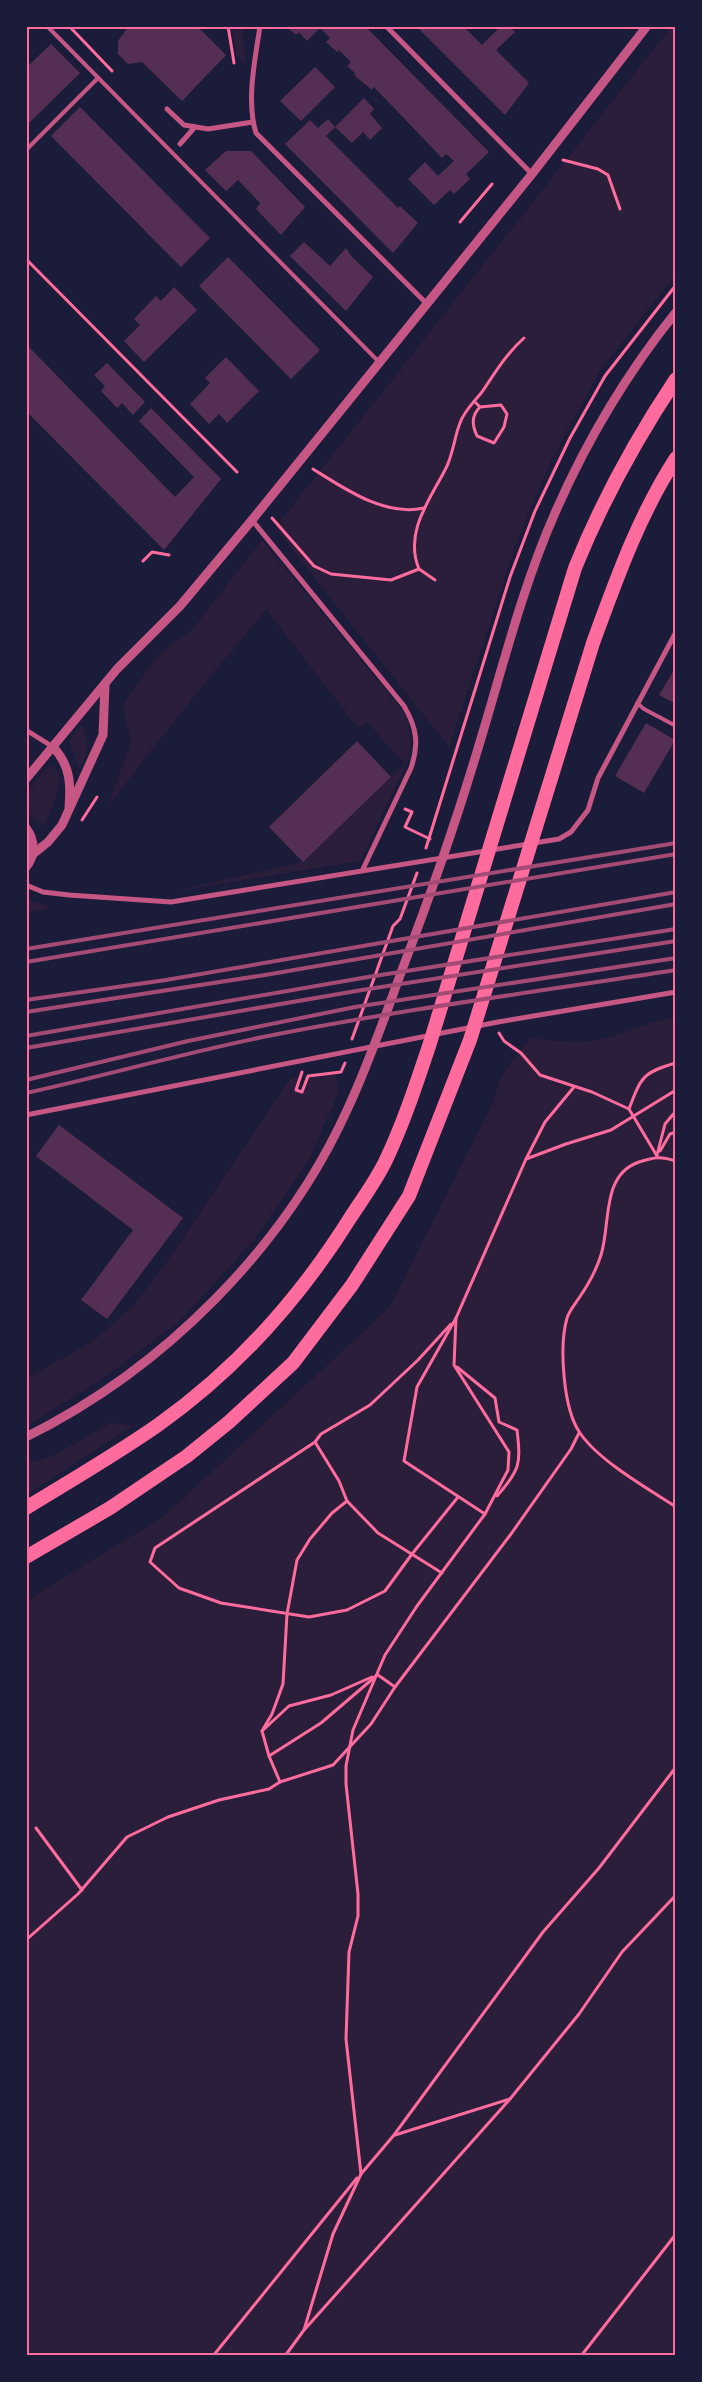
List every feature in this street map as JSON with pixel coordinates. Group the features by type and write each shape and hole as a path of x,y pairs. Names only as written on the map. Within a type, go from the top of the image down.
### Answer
{"highway":[{"path":"26,1508 124,1448 191,1400 254,1343 284,1310 336,1242 386,1161 410,1104 430,1043 495,836 575,568 595,519 618,473 646,423 676,379"},
{"path":"26,1558 110,1508 187,1456 229,1422 293,1363 352,1285 409,1196 470,1040 593,643 639,524 676,458"}],"street":[{"path":"386,26 532,174"},
{"path":"26,779 117,669 180,606 252,520 532,174 647,26"},
{"path":"259,27 252,102 253,122 256,133 427,304"},
{"path":"167,109 184,125 208,129 253,122"},
{"path":"180,144 194,126"},
{"path":"26,1437 96,1399 170,1344 228,1284 264,1242 311,1174 348,1110 371,1054 450,842 533,569 555,512 606,414 676,312"},
{"path":"252,520 404,706 414,722 417,739 416,753 411,768 363,869"},
{"path":"26,885 49,893 156,903 559,839 571,832 588,810 598,778 676,632"},
{"path":"26,867 33,854 48,842 68,813 103,734 105,684"},
{"path":"26,730 53,747 60,754 69,772 68,813"},
{"path":"26,828 33,843 33,854"},
{"path":"26,1115 498,1022 676,992"}],"lane":[{"path":"47,26 380,363"},
{"path":"26,150 98,78"},
{"path":"637,703 644,709 676,726"}],"path":[{"path":"69,26 112,71"},
{"path":"228,26 234,63"},
{"path":"563,160 598,168 608,175 620,210"},
{"path":"460,222 492,184"},
{"path":"26,259 237,472"},
{"path":"435,580 419,569 414,558 414,540 424,508 446,469 460,421 499,364 524,338"},
{"path":"474,401 480,407"},
{"path":"501,405 507,414 504,427 494,442 478,436 473,428 473,417 480,407 501,405"},
{"path":"313,469 351,492 372,501 406,510 424,508"},
{"path":"272,518 314,566 331,574 391,580 419,569"},
{"path":"143,561 152,552 169,555"},
{"path":"401,816 404,808 412,812 405,827 430,839"},
{"path":"424,855 427,846"},
{"path":"352,1044 352,1035 393,926 400,919 420,864"},
{"path":"498,1022 495,1028 504,1041 521,1053 540,1075 592,1092 629,1108 657,1156"},
{"path":"629,1108 638,1084 653,1069 676,1063"},
{"path":"302,1071 296,1090 302,1092 308,1076 335,1073"},
{"path":"485,1514 404,1461 417,1387 456,1318 526,1159 545,1122 574,1087"},
{"path":"526,1159 611,1130 676,1090"},
{"path":"657,1156 666,1124 676,1111"},
{"path":"657,1156 670,1134 676,1132"},
{"path":"676,1161 657,1156 631,1165 618,1176 611,1194 602,1254 591,1279 567,1317 563,1346 565,1390 579,1432 608,1461 676,1507"},
{"path":"304,2330 334,2234 361,2174 346,2039 349,1952 355,1933 358,1908 346,1784 346,1766 353,1730 385,1655 398,1633 485,1514 508,1470 509,1452 454,1365 456,1318"},
{"path":"456,1318 418,1360 370,1405 322,1434 315,1442 155,1548 150,1562 179,1588 221,1603 309,1617 347,1610 385,1591 458,1497"},
{"path":"454,1365 495,1398 499,1422 517,1430 520,1456 514,1477 494,1499"},
{"path":"26,1940 82,1890 127,1837 168,1817 219,1800 269,1789 280,1782 333,1765 371,1724 394,1687 511,1534 571,1449 579,1432"},
{"path":"315,1442 340,1481 347,1501 378,1533 442,1573"},
{"path":"280,1782 269,1756 262,1731 272,1714 283,1684 287,1614 296,1560 310,1539 332,1513 347,1501"},
{"path":"378,1674 394,1687"},
{"path":"262,1731 289,1706 331,1695 378,1674"},
{"path":"269,1756 321,1723 378,1674"},
{"path":"213,2356 394,2135 543,1932 599,1868 676,1767"},
{"path":"36,1828 82,1890"},
{"path":"285,2356 304,2330 510,2099 579,2014 622,1952 676,1895"},
{"path":"394,2135 510,2099"},
{"path":"581,2356 676,2234"}],"shaded area":[{"path":"235,26 242,26 246,65 236,54 233,29"},
{"path":"672,26 676,26 676,274 599,372 550,463 515,546 449,747 275,528"},
{"path":"262,540 401,709 410,734 408,761 360,861 165,893 303,862 405,764 367,722 358,728 266,609 108,806 131,742 123,706 158,655 192,630"},
{"path":"82,724 87,753 83,764 79,768 69,742"},
{"path":"51,765 58,775 59,781 54,801 44,826 26,811 26,803 33,785"},
{"path":"26,900 48,906 48,909 26,913"},
{"path":"676,1018 676,2356 26,2356 26,1601 163,1517 389,1308 492,1105 502,1075 530,1038 571,1042 592,1041 612,1037 659,1021"},
{"path":"335,1073 339,1091 309,1160 253,1241 179,1322 99,1381 26,1426 26,1379 95,1340 133,1306 166,1263 291,1078 300,1077 296,1090 302,1092 308,1076"},
{"path":"111,1423 134,1425 26,1495 26,1463 51,1457"}],"building":[{"path":"129,26 197,26 226,55 182,101 142,62 128,64 118,54 118,41"},
{"path":"286,26 365,26 489,152 466,174 470,179 454,194 450,190 434,205 408,179 425,162 438,176 454,161 446,154 442,158 374,87 372,90 354,75 356,74 347,66 351,62 339,50 337,52 326,42 330,38 320,28 307,41 299,32 296,35"},
{"path":"416,26 463,26 482,45 501,26 509,26 515,32 496,50 529,83 505,115"},
{"path":"51,44 80,73 26,126 26,68"},
{"path":"315,67 335,87 301,121 280,101"},
{"path":"364,98 374,109 370,114 382,128 370,140 363,132 352,143 335,127"},
{"path":"80,107 210,238 181,267 51,136"},
{"path":"328,119 335,127 326,136 398,208 400,206 418,223 393,253 285,144 310,120 318,128"},
{"path":"226,151 251,151 305,207 281,235 256,209 260,203 238,180 226,191 205,170"},
{"path":"304,242 330,266 346,248 351,256 373,277 346,311 290,256"},
{"path":"228,257 320,350 291,379 199,286"},
{"path":"174,287 197,310 144,362 124,341 140,325 134,319 156,296 161,301"},
{"path":"26,344 175,497 194,477 139,421 151,408 221,479 164,550 26,411"},
{"path":"226,357 259,391 227,423 219,414 209,424 190,404 210,383 205,378"},
{"path":"107,363 145,402 133,415 122,403 117,408 101,391 105,386 94,375"},
{"path":"676,667 676,704 659,695"},
{"path":"646,723 675,740 644,793 615,776"},
{"path":"357,741 391,777 303,862 269,827"},
{"path":"59,1125 183,1218 107,1319 81,1300 133,1230 36,1156"}],"railway":[{"path":"26,949 676,843"},
{"path":"26,962 676,854"},
{"path":"26,1000 166,980 676,892"},
{"path":"26,1012 265,975 676,904"},
{"path":"26,1036 368,977 676,929"},
{"path":"26,1048 362,990 676,941"},
{"path":"26,1080 188,1041 355,1007 676,958"},
{"path":"26,1093 211,1048 273,1035 423,1009 676,970"}]}
